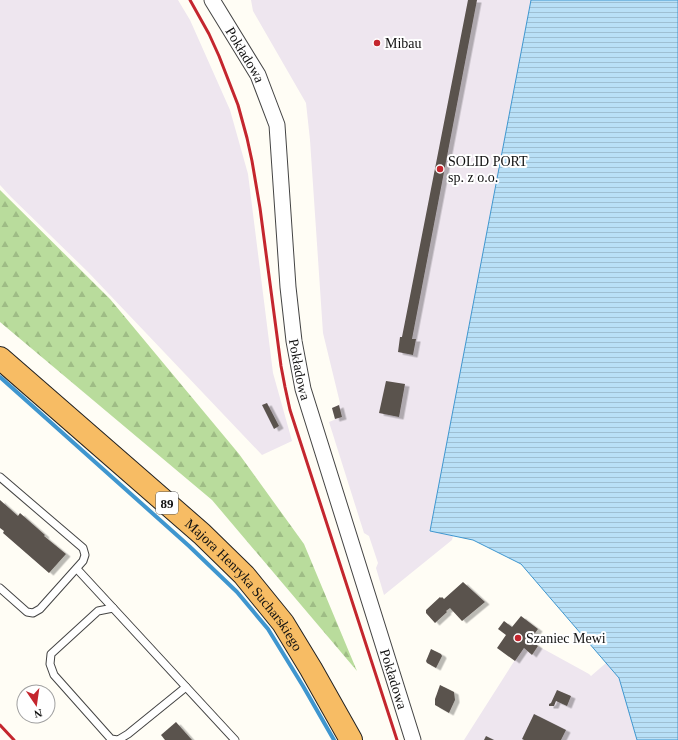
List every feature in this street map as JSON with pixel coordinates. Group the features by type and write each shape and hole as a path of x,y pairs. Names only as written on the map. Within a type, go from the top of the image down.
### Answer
{"highway":[{"name":"Majora Henryka Sucharskiego","path":"0,358 202,534 244,575 283,623 351,740"}],"street":[{"name":"Pokładowa","path":"212,0 258,75 277,125 288,287 294,341 303,389 413,740"}],"lane":[{"path":"0,477 83,548 85,555 83,561 76,569 40,609 33,613 27,612 0,588"},
{"path":"76,569 235,740"},
{"path":"113,608 98,611 51,654 50,664 54,675 111,739 118,740 128,734 186,687"}],"shaded area":[{"path":"0,0 178,0 190,20 230,110 248,174 273,373 292,441 262,455 88,272 0,185"},
{"path":"251,0 531,0 430,531 453,536 452,540 384,595 376,568 378,563 369,536 364,533 329,422 335,419 332,408 340,403 323,333 310,140 306,103 253,11"},
{"path":"538,646 591,676 606,663 619,678 637,740 464,740 524,648 532,655"}],"green space":[{"path":"0,190 110,299 239,454 304,544 357,671 212,500 0,322"}],"water":[{"path":"531,0 678,0 678,740 637,740 619,678 521,564 473,540 430,531"}],"building":[{"name":"SOLID PORT sp. z o.o.","path":"468,0 477,0 412,339 416,339 413,355 398,352 400,337 402,337"},
{"path":"386,381 405,384 399,417 379,413"},
{"path":"267,403 279,426 274,429 262,405"},
{"path":"339,405 342,417 335,419 332,408"},
{"path":"0,500 18,516 20,513 45,535 44,536 66,554 49,573 3,533 4,531 0,528"},
{"path":"463,582 485,602 462,621 450,608 435,623 426,613 426,610 440,597 444,599"},
{"name":"Szaniec Mewi","path":"521,616 538,629 530,640 538,646 532,655 524,648 515,661 497,648 506,635 498,629 504,621 512,627"},
{"path":"431,649 442,656 436,668 426,661"},
{"path":"440,685 454,692 455,700 449,713 435,705 435,699"},
{"path":"557,690 571,696 567,706 556,701 554,706 549,706"},
{"path":"534,714 566,730 561,740 522,739"},
{"path":"176,722 192,740 165,740 161,735"},
{"path":"486,736 494,740 484,740"}],"waterway":[{"path":"0,377 189,546 237,592 268,629 334,740"}],"railway":[{"path":"190,0 209,34 238,105 252,161 260,208 281,366 290,410 397,740"},
{"path":"0,725 14,740"}],"place":[{"name":"Mibau","path":"377,43"},
{"name":"SOLID PORT sp. z o.o.","path":"440,169"},
{"name":"Szaniec Mewi","path":"518,638"}]}
